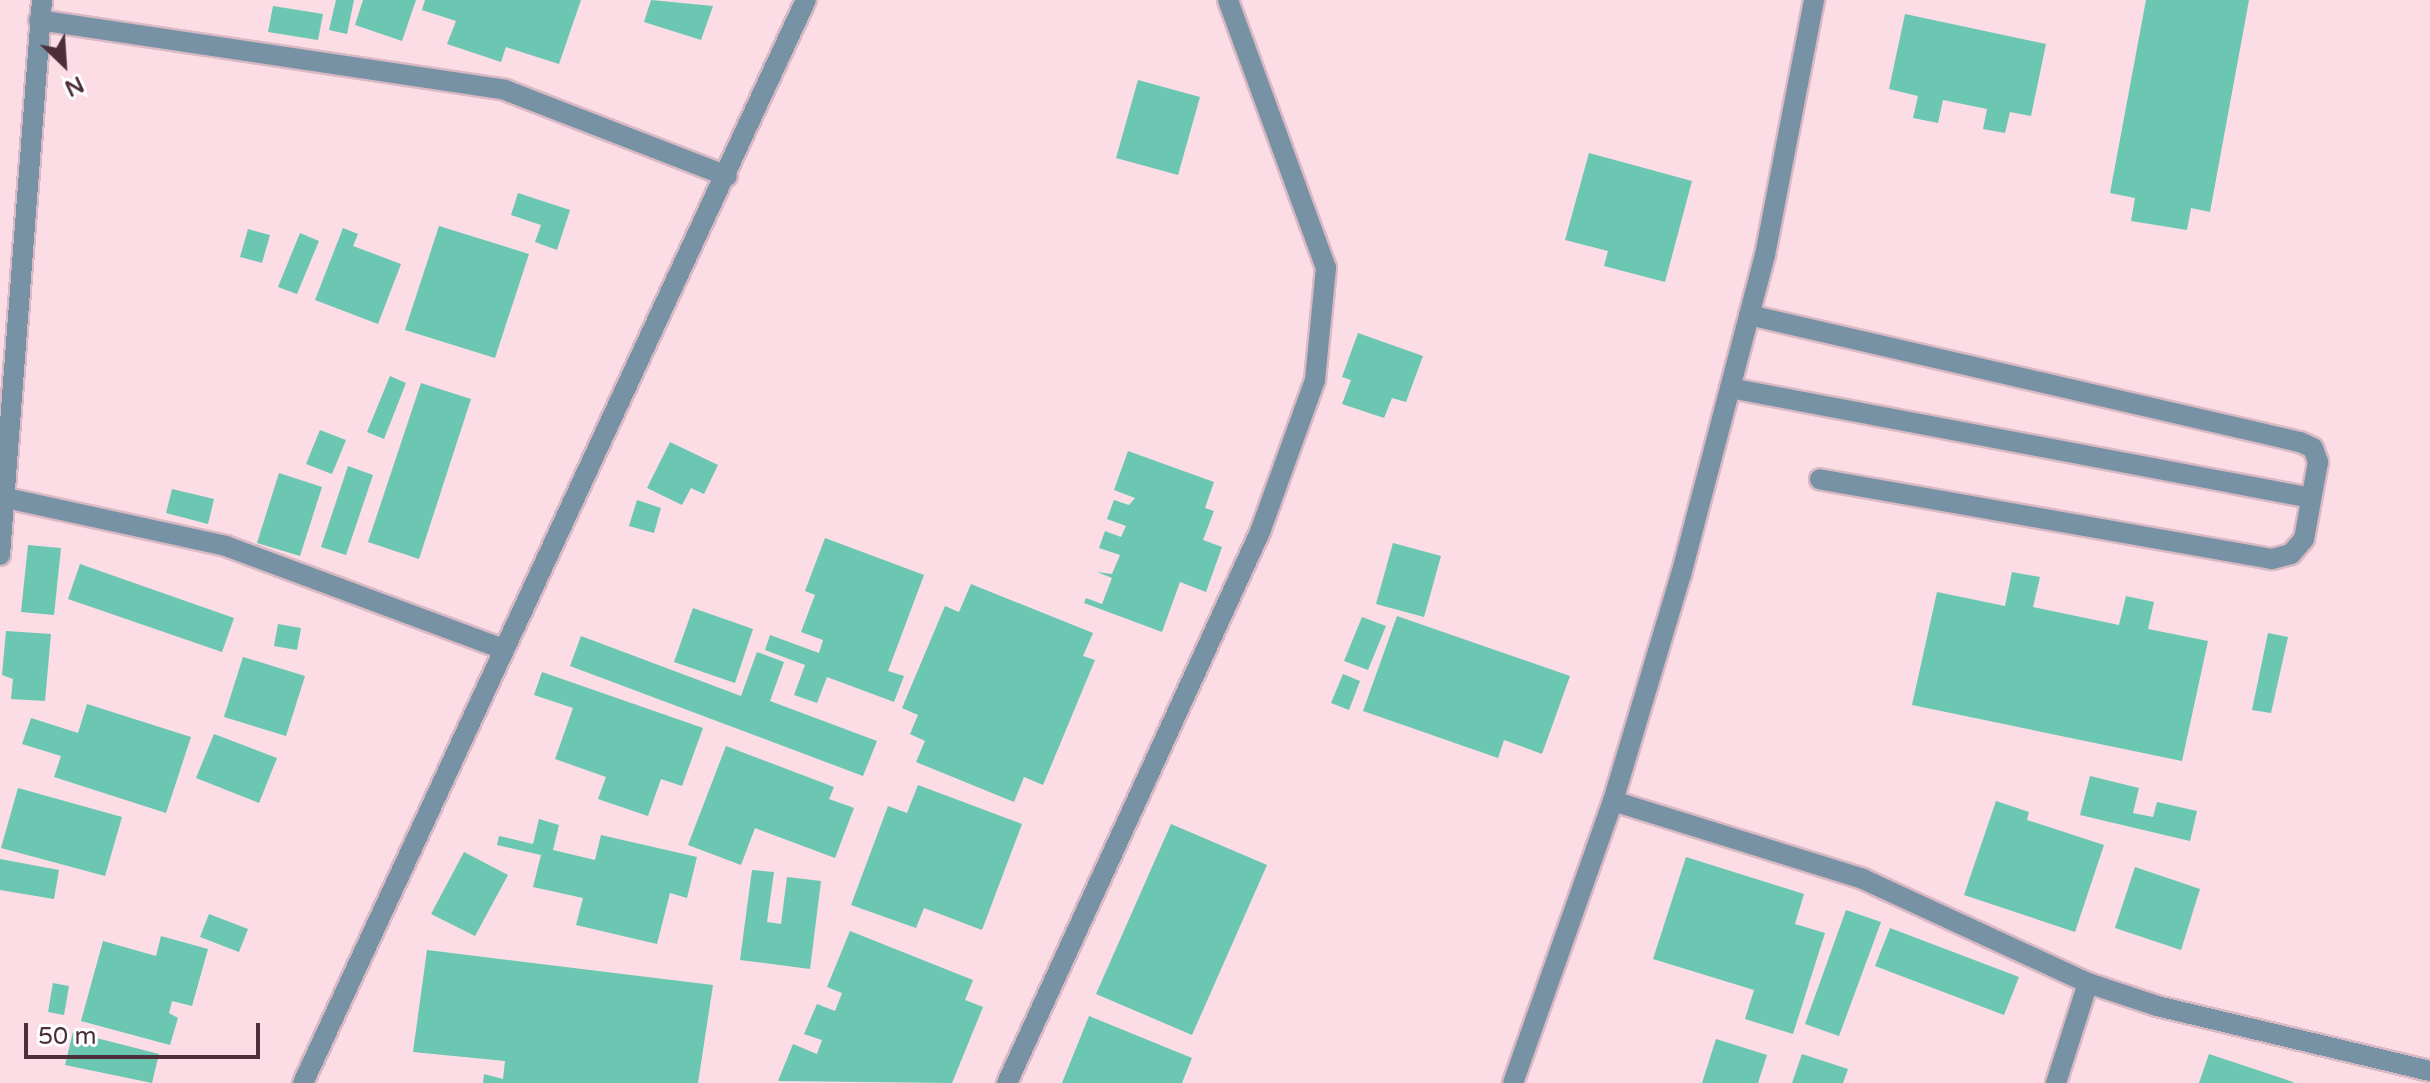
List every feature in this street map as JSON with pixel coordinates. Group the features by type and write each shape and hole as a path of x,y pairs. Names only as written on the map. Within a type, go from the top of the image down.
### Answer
{"street":[{"path":"303,1083 503,649 727,176 806,0"},
{"path":"1007,1083 1260,532 1315,380 1326,268 1228,0"},
{"path":"1513,1083 1613,801 1730,388 1749,315 1814,0"},
{"path":"0,555 40,10 505,90 727,176"},
{"path":"1749,315 2300,442 2313,448 2318,462 2304,539 2291,554 2272,559 1820,479"},
{"path":"1730,388 2311,498"},
{"path":"6,498 226,546 503,649"},
{"path":"1613,801 1863,879 2088,983 2157,1006 2430,1071"},
{"path":"2056,1083 2088,983"}],"building":[{"path":"336,0 354,0 347,34 329,30"},
{"path":"363,0 416,0 402,41 355,25"},
{"path":"425,0 581,0 559,64 506,47 501,62 447,44 456,21 422,10"},
{"path":"651,0 713,6 701,40 644,22"},
{"path":"2146,0 2249,0 2210,212 2191,208 2187,230 2131,221 2135,198 2110,193"},
{"path":"273,6 323,14 318,40 268,32"},
{"path":"1905,14 2046,44 2031,116 2010,112 2005,133 1983,129 1987,109 1943,100 1938,123 1913,118 1918,96 1889,89"},
{"path":"1138,80 1200,97 1178,175 1116,158"},
{"path":"1589,153 1692,181 1665,282 1604,266 1608,251 1565,240"},
{"path":"518,193 570,210 557,250 535,242 541,225 511,215"},
{"path":"439,226 529,254 495,358 405,330"},
{"path":"343,228 358,234 353,246 401,264 378,324 315,300"},
{"path":"248,229 270,235 262,263 240,257"},
{"path":"300,233 319,241 297,294 278,287"},
{"path":"1358,333 1423,356 1406,402 1392,398 1384,418 1342,404 1351,380 1342,377"},
{"path":"390,376 406,383 384,439 367,432"},
{"path":"421,383 471,399 419,559 368,542"},
{"path":"320,430 346,440 332,474 306,464"},
{"path":"670,442 718,465 704,494 691,488 682,505 647,488"},
{"path":"1128,451 1214,482 1205,508 1214,511 1203,540 1222,547 1206,592 1180,582 1162,632 1084,603 1086,598 1102,604 1112,578 1097,572 1112,574 1120,555 1099,548 1105,531 1121,537 1126,526 1107,519 1114,500 1129,505 1135,498 1114,490"},
{"path":"348,466 373,475 346,555 321,547"},
{"path":"279,473 322,487 300,556 257,543"},
{"path":"172,489 214,499 208,524 166,513"},
{"path":"637,500 661,508 654,533 629,526"},
{"path":"825,538 924,575 888,671 904,676 894,702 827,677 817,703 794,695 805,665 765,650 770,635 819,653 823,640 801,632 815,595 805,591"},
{"path":"1393,543 1441,556 1424,617 1376,604"},
{"path":"28,545 61,548 54,615 21,612"},
{"path":"80,564 234,618 222,652 68,599"},
{"path":"2012,572 2040,577 2033,607 2119,625 2126,596 2154,602 2148,629 2208,641 2182,761 1912,705 1937,592 2005,606"},
{"path":"971,584 1093,633 1083,656 1095,660 1043,785 1024,777 1014,802 916,762 925,741 910,734 918,715 902,708 945,606 959,612"},
{"path":"693,608 753,629 735,683 674,662"},
{"path":"1397,616 1570,676 1542,754 1504,740 1498,758 1363,711"},
{"path":"1362,617 1386,626 1368,670 1344,661"},
{"path":"278,624 301,628 297,650 274,646"},
{"path":"6,631 51,634 45,701 11,699 13,679 2,675"},
{"path":"2268,633 2288,637 2271,713 2252,710"},
{"path":"581,636 741,696 757,652 784,662 770,701 877,741 863,776 570,666"},
{"path":"243,657 305,676 286,736 224,717"},
{"path":"542,672 703,728 682,786 661,779 648,816 598,799 606,777 555,759 573,708 534,695"},
{"path":"1343,674 1360,681 1349,710 1331,703"},
{"path":"87,704 191,737 166,813 54,777 61,756 22,744 31,718 78,733"},
{"path":"214,734 277,758 259,803 196,778"},
{"path":"726,746 834,787 829,799 854,808 835,858 755,828 741,865 688,845"},
{"path":"2090,776 2139,788 2133,813 2153,817 2157,802 2197,811 2190,841 2080,815"},
{"path":"918,785 1022,824 982,930 924,908 916,928 851,905 888,806 907,813"},
{"path":"18,788 122,817 105,876 1,848"},
{"path":"1996,801 2029,812 2027,820 2104,845 2075,932 1964,895"},
{"path":"539,819 559,825 553,850 595,860 601,835 697,857 687,898 670,893 657,944 576,925 583,898 533,887 541,855 497,845 499,836 533,844"},
{"path":"1171,824 1267,865 1192,1035 1096,994"},
{"path":"464,852 508,875 475,936 431,914"},
{"path":"1686,857 1804,894 1795,924 1825,933 1793,1034 1745,1019 1754,990 1653,959"},
{"path":"0,859 59,870 54,899 0,890"},
{"path":"2135,867 2200,889 2181,950 2115,928"},
{"path":"752,870 774,872 767,922 781,924 787,877 821,881 810,969 740,960"},
{"path":"1846,910 1881,922 1839,1036 1805,1024"},
{"path":"209,914 248,929 239,952 200,937"},
{"path":"1890,928 2019,977 2004,1015 1875,966"},
{"path":"850,931 973,980 965,1000 983,1007 952,1083 778,1081 793,1044 817,1054 822,1040 804,1034 817,1004 835,1011 842,993 827,987"},
{"path":"161,936 208,949 192,1006 172,1001 169,1013 178,1018 170,1045 81,1021 103,941 156,956"},
{"path":"427,950 713,985 698,1083 483,1083 484,1074 503,1079 505,1061 413,1052"},
{"path":"53,983 69,986 64,1015 48,1012"},
{"path":"1089,1016 1192,1058 1182,1083 1062,1083"},
{"path":"73,1032 159,1054 152,1083 65,1065"},
{"path":"1716,1039 1767,1055 1758,1083 1702,1083"},
{"path":"1802,1054 1848,1069 1843,1083 1792,1083"},
{"path":"2209,1054 2293,1082 2293,1083 2199,1083"}]}
